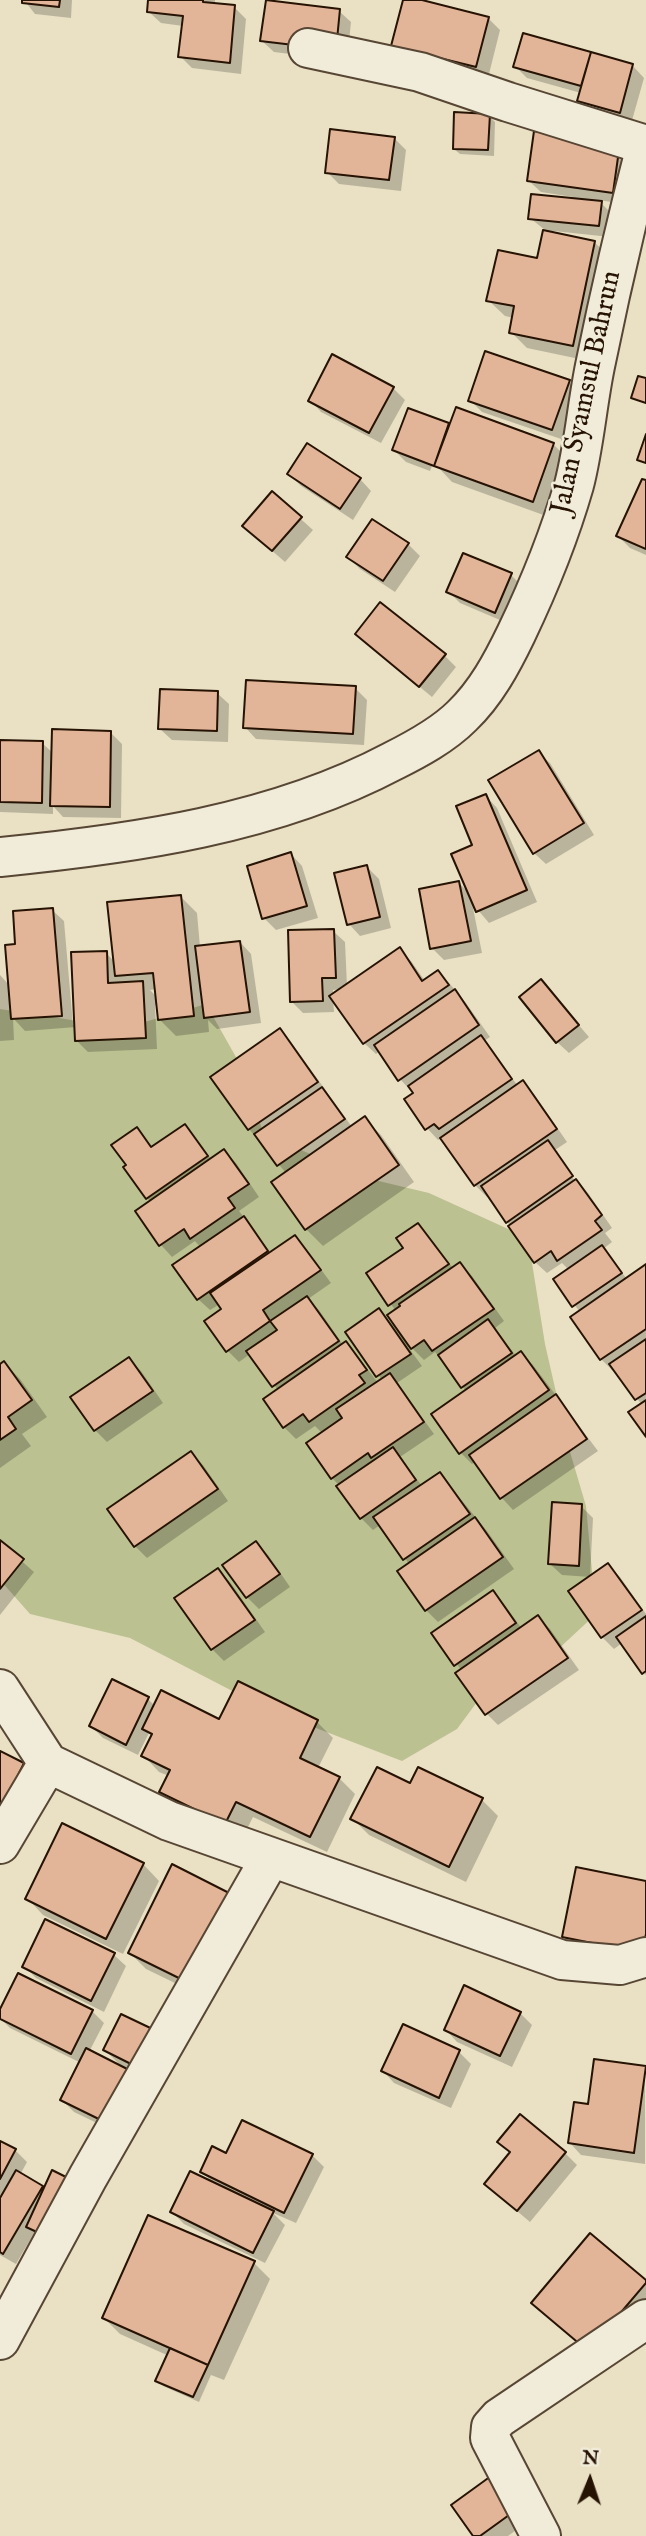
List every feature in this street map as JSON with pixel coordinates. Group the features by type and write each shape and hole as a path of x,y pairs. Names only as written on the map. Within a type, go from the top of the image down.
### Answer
{"street":[{"path":"308,48 420,72 646,145"},
{"name":"Jalan Syamsul Bahrun","path":"0,857 84,849 241,819 325,792 376,770 419,748 462,716 497,672 543,579 574,483 590,389 634,241 646,145"},
{"path":"0,1689 48,1763 169,1821 562,1960 620,1965 646,1957"},
{"path":"0,1844 48,1763"},
{"path":"0,2340 101,2153 271,1857"},
{"path":"541,2536 490,2438 491,2427 499,2418 646,2319"}],"green space":[{"path":"206,1004 245,1073 263,1133 362,1177 429,1193 528,1238 545,1344 568,1445 586,1506 596,1614 554,1653 486,1690 457,1729 402,1761 269,1710 130,1638 30,1614 0,1580 0,1009 124,1028"}],"building":[{"path":"22,0 60,0 59,7 22,3"},
{"path":"148,0 203,0 235,5 230,63 178,57 183,16 147,12"},
{"path":"266,0 340,9 336,50 260,41"},
{"path":"403,0 422,0 489,17 476,67 391,46"},
{"path":"523,33 591,52 581,86 513,67"},
{"path":"591,52 633,64 620,113 577,101"},
{"path":"454,112 490,114 488,150 453,149"},
{"path":"330,129 395,137 389,180 325,173"},
{"path":"534,131 620,143 613,193 527,181"},
{"path":"531,194 602,201 599,226 528,219"},
{"path":"543,230 595,241 573,346 509,333 514,306 486,301 498,250 537,258"},
{"path":"485,351 570,380 552,430 468,401"},
{"path":"332,354 394,387 369,433 308,401"},
{"path":"638,376 646,378 646,403 631,398"},
{"path":"456,407 554,443 533,502 434,466"},
{"path":"408,408 449,423 434,466 392,450"},
{"path":"646,434 646,463 637,460"},
{"path":"307,443 361,478 340,509 287,474"},
{"path":"642,479 646,480 646,549 616,536"},
{"path":"272,491 302,517 272,551 242,526"},
{"path":"372,519 409,543 383,581 346,557"},
{"path":"463,553 512,573 495,613 446,592"},
{"path":"380,602 446,654 419,687 355,634"},
{"path":"246,680 356,686 353,734 243,728"},
{"path":"160,689 218,691 217,731 158,729"},
{"path":"52,729 111,731 110,807 50,806"},
{"path":"0,740 43,741 42,803 0,802"},
{"path":"539,750 584,823 533,854 488,780"},
{"path":"486,794 527,890 476,912 451,854 472,845 456,806"},
{"path":"291,852 307,906 262,919 247,866"},
{"path":"367,865 380,917 347,925 334,873"},
{"path":"459,881 471,941 430,949 419,889"},
{"path":"181,895 194,1016 158,1020 153,973 115,976 107,902"},
{"path":"53,908 62,1016 11,1019 5,945 15,944 13,911"},
{"path":"334,929 336,978 322,978 323,1001 290,1002 288,930"},
{"path":"240,941 250,1012 204,1018 195,946"},
{"path":"400,947 422,981 438,970 449,985 363,1044 329,996"},
{"path":"107,951 108,983 143,981 146,1038 75,1041 71,952"},
{"path":"541,979 579,1025 556,1043 519,997"},
{"path":"455,989 479,1025 398,1081 374,1045"},
{"path":"280,1028 318,1082 248,1130 210,1077"},
{"path":"481,1035 512,1079 439,1129 434,1124 425,1130 404,1099 413,1093 408,1086"},
{"path":"523,1080 557,1129 474,1186 440,1138"},
{"path":"322,1087 345,1119 277,1166 254,1134"},
{"path":"365,1116 399,1165 305,1230 271,1182"},
{"path":"185,1124 208,1156 146,1199 111,1145 137,1127 151,1147"},
{"path":"548,1140 573,1176 506,1223 481,1186"},
{"path":"224,1149 249,1184 228,1198 235,1208 190,1239 184,1229 159,1246 135,1211"},
{"path":"576,1179 602,1215 595,1221 602,1230 557,1261 551,1251 534,1263 508,1226"},
{"path":"244,1216 268,1251 197,1300 172,1265"},
{"path":"418,1223 449,1264 388,1306 366,1273 403,1248 396,1238"},
{"path":"295,1235 321,1270 263,1310 270,1321 226,1352 204,1321 221,1309 210,1293"},
{"path":"602,1245 622,1273 572,1307 553,1279"},
{"path":"460,1262 494,1309 432,1351 424,1340 411,1349 387,1315"},
{"path":"646,1264 646,1329 600,1360 570,1317"},
{"path":"307,1296 339,1341 272,1387 246,1351 277,1330 270,1321"},
{"path":"379,1308 411,1354 376,1377 345,1332"},
{"path":"488,1319 512,1353 461,1388 438,1355"},
{"path":"646,1339 646,1393 635,1400 609,1364"},
{"path":"346,1341 367,1370 359,1375 365,1383 309,1422 303,1414 283,1428 263,1399"},
{"path":"521,1351 549,1390 459,1454 431,1414"},
{"path":"129,1357 153,1391 94,1431 70,1397"},
{"path":"4,1361 32,1400 8,1417 16,1429 0,1440 0,1364"},
{"path":"390,1373 424,1422 371,1458 368,1453 331,1479 306,1443 342,1418 336,1409"},
{"path":"556,1394 587,1439 500,1499 469,1455"},
{"path":"646,1400 646,1437 628,1412"},
{"path":"393,1447 416,1480 360,1519 336,1486"},
{"path":"191,1451 218,1489 134,1547 107,1509"},
{"path":"440,1472 470,1514 403,1560 373,1517"},
{"path":"552,1502 582,1504 579,1566 548,1564"},
{"path":"475,1517 503,1557 425,1611 397,1571"},
{"path":"0,1540 24,1559 0,1589"},
{"path":"256,1541 280,1574 246,1598 222,1565"},
{"path":"608,1563 642,1610 601,1638 568,1591"},
{"path":"218,1568 255,1620 211,1650 174,1598"},
{"path":"493,1590 516,1623 454,1666 431,1633"},
{"path":"538,1615 568,1658 485,1715 455,1673"},
{"path":"646,1616 646,1671 642,1674 616,1637"},
{"path":"112,1679 149,1697 126,1745 89,1726"},
{"path":"238,1681 318,1720 300,1758 340,1777 310,1837 236,1802 225,1824 159,1792 170,1770 141,1756 152,1734 142,1729 161,1690 219,1719"},
{"path":"0,1751 24,1763 0,1812"},
{"path":"377,1767 410,1783 418,1767 483,1798 449,1867 350,1819"},
{"path":"62,1823 144,1863 106,1939 25,1899"},
{"path":"172,1864 237,1897 193,1985 128,1953"},
{"path":"576,1867 646,1881 646,1934 642,1953 562,1937"},
{"path":"45,1919 115,1953 91,2001 22,1967"},
{"path":"18,1973 93,2010 71,2054 0,2019 0,2009"},
{"path":"464,1985 521,2012 500,2056 444,2030"},
{"path":"121,2014 163,2034 145,2071 103,2050"},
{"path":"403,2024 460,2050 439,2098 381,2071"},
{"path":"86,2048 139,2075 113,2126 60,2100"},
{"path":"594,2059 646,2066 634,2153 568,2143 574,2102 588,2104"},
{"path":"520,2114 566,2152 517,2211 484,2184 510,2152 497,2142"},
{"path":"242,2120 313,2154 284,2213 200,2172 212,2146 226,2153"},
{"path":"0,2141 16,2149 0,2179"},
{"path":"16,2170 43,2186 3,2254 0,2252 0,2198"},
{"path":"52,2170 78,2183 52,2239 26,2227"},
{"path":"190,2171 274,2211 253,2253 170,2212"},
{"path":"148,2215 255,2261 208,2365 102,2318"},
{"path":"590,2233 646,2280 646,2283 588,2351 531,2303"},
{"path":"170,2348 208,2365 193,2397 155,2381"},
{"path":"491,2476 516,2510 480,2536 473,2536 451,2505"}]}
